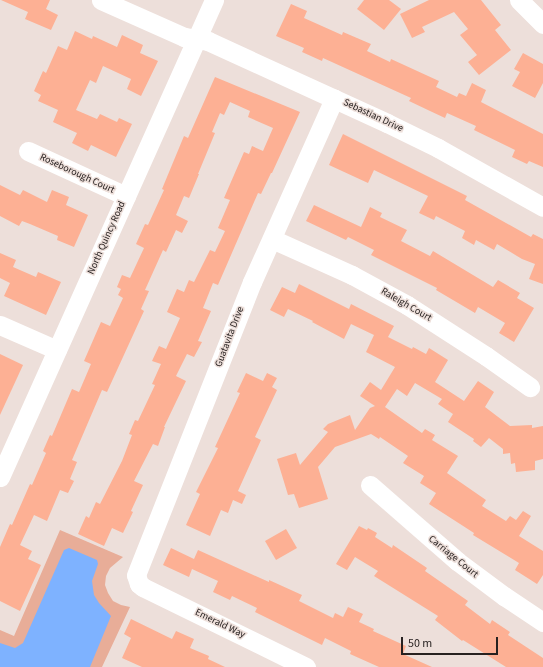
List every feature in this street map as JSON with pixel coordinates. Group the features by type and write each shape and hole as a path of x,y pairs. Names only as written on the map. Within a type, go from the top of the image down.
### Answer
{"street":[{"name":"Sebastian Drive","path":"101,0 184,37 208,41 334,98 426,142 543,207"},
{"name":"North Quincy Road","path":"0,477 214,0"},
{"path":"519,0 543,24"},
{"name":"Guatavita Drive","path":"136,579 137,569 236,321 334,98"},
{"name":"Roseborough Court","path":"28,151 126,196"},
{"name":"Raleigh Court","path":"272,239 352,275 396,298 465,341 530,388"},
{"path":"0,325 57,350"},
{"name":"Carriage Court","path":"370,485 457,561 504,596 543,622"},
{"name":"Emerald Way","path":"136,579 143,588 306,667"}],"shaded area":[{"path":"60,530 123,557 110,568 106,576 105,585 113,601 130,607 102,667 0,667 0,630 14,636"}],"water":[{"path":"69,548 97,560 98,564 92,581 94,595 111,616 90,667 0,667 0,643 15,648 23,643 64,550"}],"building":[{"path":"1,0 50,0 46,9 58,15 51,30 25,19 28,12"},
{"path":"364,0 389,0 401,9 384,30 357,9"},
{"path":"429,0 481,0 501,25 495,30 511,50 479,75 468,62 477,55 460,35 468,29 454,12 422,27 425,32 412,38 400,14"},
{"path":"291,4 307,11 304,18 342,35 343,32 371,44 367,51 390,62 391,59 439,81 436,87 457,97 459,93 466,96 472,83 486,90 481,102 543,134 543,167 529,161 527,164 512,157 515,150 474,130 476,126 447,113 445,118 409,101 411,98 323,58 322,61 302,52 304,48 276,36"},
{"path":"75,31 92,39 93,36 117,47 122,35 143,45 140,53 158,61 141,96 127,89 131,79 103,66 96,83 90,80 76,110 97,119 100,114 117,122 119,118 132,124 116,157 91,145 88,151 72,143 77,133 53,122 58,110 38,101 41,95 34,91 43,71 46,73 58,46 67,50"},
{"path":"523,53 543,64 543,83 535,98 512,86 520,72 514,69"},
{"path":"215,77 300,112 272,173 261,194 258,193 218,285 213,283 203,308 211,311 198,341 202,342 194,357 187,354 176,376 186,381 164,427 158,446 153,444 134,481 143,485 131,511 133,512 123,533 112,528 104,546 78,534 86,516 89,518 96,502 100,504 122,461 132,435 129,434 135,420 138,421 155,385 152,384 161,364 152,361 159,346 166,349 180,318 167,312 177,289 184,292 189,280 194,282 210,250 215,252 225,231 218,228 230,200 224,198 244,152 249,154 252,146 263,151 273,128 248,117 250,111 230,102 224,115 220,113 212,132 215,133 189,198 184,196 176,215 188,221 182,233 176,230 166,252 163,250 145,290 149,291 141,309 144,311 107,392 102,390 72,460 77,462 70,479 74,481 68,493 60,490 47,521 34,515 20,545 32,551 28,559 41,565 20,611 0,601 0,547 10,524 12,525 30,484 32,485 46,453 43,451 50,435 52,436 72,389 79,392 91,364 84,361 101,322 110,326 123,298 118,295 121,289 117,287 122,275 130,278 144,248 136,244 145,224 148,225 164,190 162,189 184,136 188,138"},
{"path":"343,134 467,196 465,200 531,237 533,234 543,239 543,284 529,279 535,264 522,259 497,244 494,250 476,240 474,245 462,238 465,231 436,216 434,220 419,213 428,196 374,170 368,183 329,165"},
{"path":"0,185 20,195 23,190 47,202 52,190 69,197 66,205 88,215 74,247 57,240 58,236 30,224 22,221 19,226 0,216"},
{"path":"314,205 361,227 370,207 382,213 380,217 407,230 401,241 430,256 433,251 493,287 498,280 520,293 517,298 534,308 514,342 499,333 505,323 478,307 475,313 436,290 437,288 371,255 374,250 348,237 346,240 306,221"},
{"path":"0,253 16,260 13,267 36,277 38,272 61,282 46,315 4,296 10,283 0,278"},
{"path":"299,284 349,309 351,304 394,326 388,337 426,354 429,348 448,360 435,382 464,401 478,381 494,392 485,407 510,426 532,425 532,428 543,426 543,459 535,461 535,470 516,472 515,463 511,464 510,453 503,454 503,449 489,438 481,447 473,441 474,439 448,422 453,414 438,404 442,399 415,383 407,396 397,389 385,407 422,433 425,429 435,435 432,440 458,456 447,473 486,500 482,506 506,521 510,516 516,520 523,511 531,516 519,536 543,551 543,575 537,584 515,570 519,563 473,535 474,533 429,504 436,493 420,483 424,476 403,463 408,456 380,437 379,439 371,434 335,447 318,467 328,499 299,508 294,494 288,495 277,459 296,453 300,465 328,432 323,429 328,424 350,415 355,430 370,408 375,406 360,396 370,382 381,390 395,367 366,352 374,335 351,324 344,339 312,322 313,321 288,309 284,317 270,310 282,287 295,293"},
{"path":"0,354 23,365 0,415"},
{"path":"246,373 263,381 267,373 277,378 272,387 277,390 255,437 261,440 238,491 246,495 242,504 233,500 228,513 221,510 210,536 186,525 200,494 196,492 218,448 215,447 240,393 237,392"},
{"path":"359,526 367,530 368,528 377,533 375,537 392,548 393,545 427,568 425,571 468,601 465,605 490,624 492,620 510,632 508,635 543,658 543,667 506,667 463,640 462,641 435,620 438,616 374,576 378,571 355,557 347,570 336,564"},
{"path":"286,529 297,548 276,560 265,541"},
{"path":"171,548 194,559 198,550 269,582 269,580 302,595 299,601 333,618 335,613 343,617 348,607 363,614 359,622 374,629 373,631 406,646 403,654 432,667 379,667 350,654 351,651 325,638 322,645 255,612 257,608 232,596 230,600 213,592 218,581 192,569 189,577 163,565"},
{"path":"131,619 172,639 176,631 194,639 190,648 209,656 208,659 225,667 142,667 122,658 131,638 124,634"}]}
